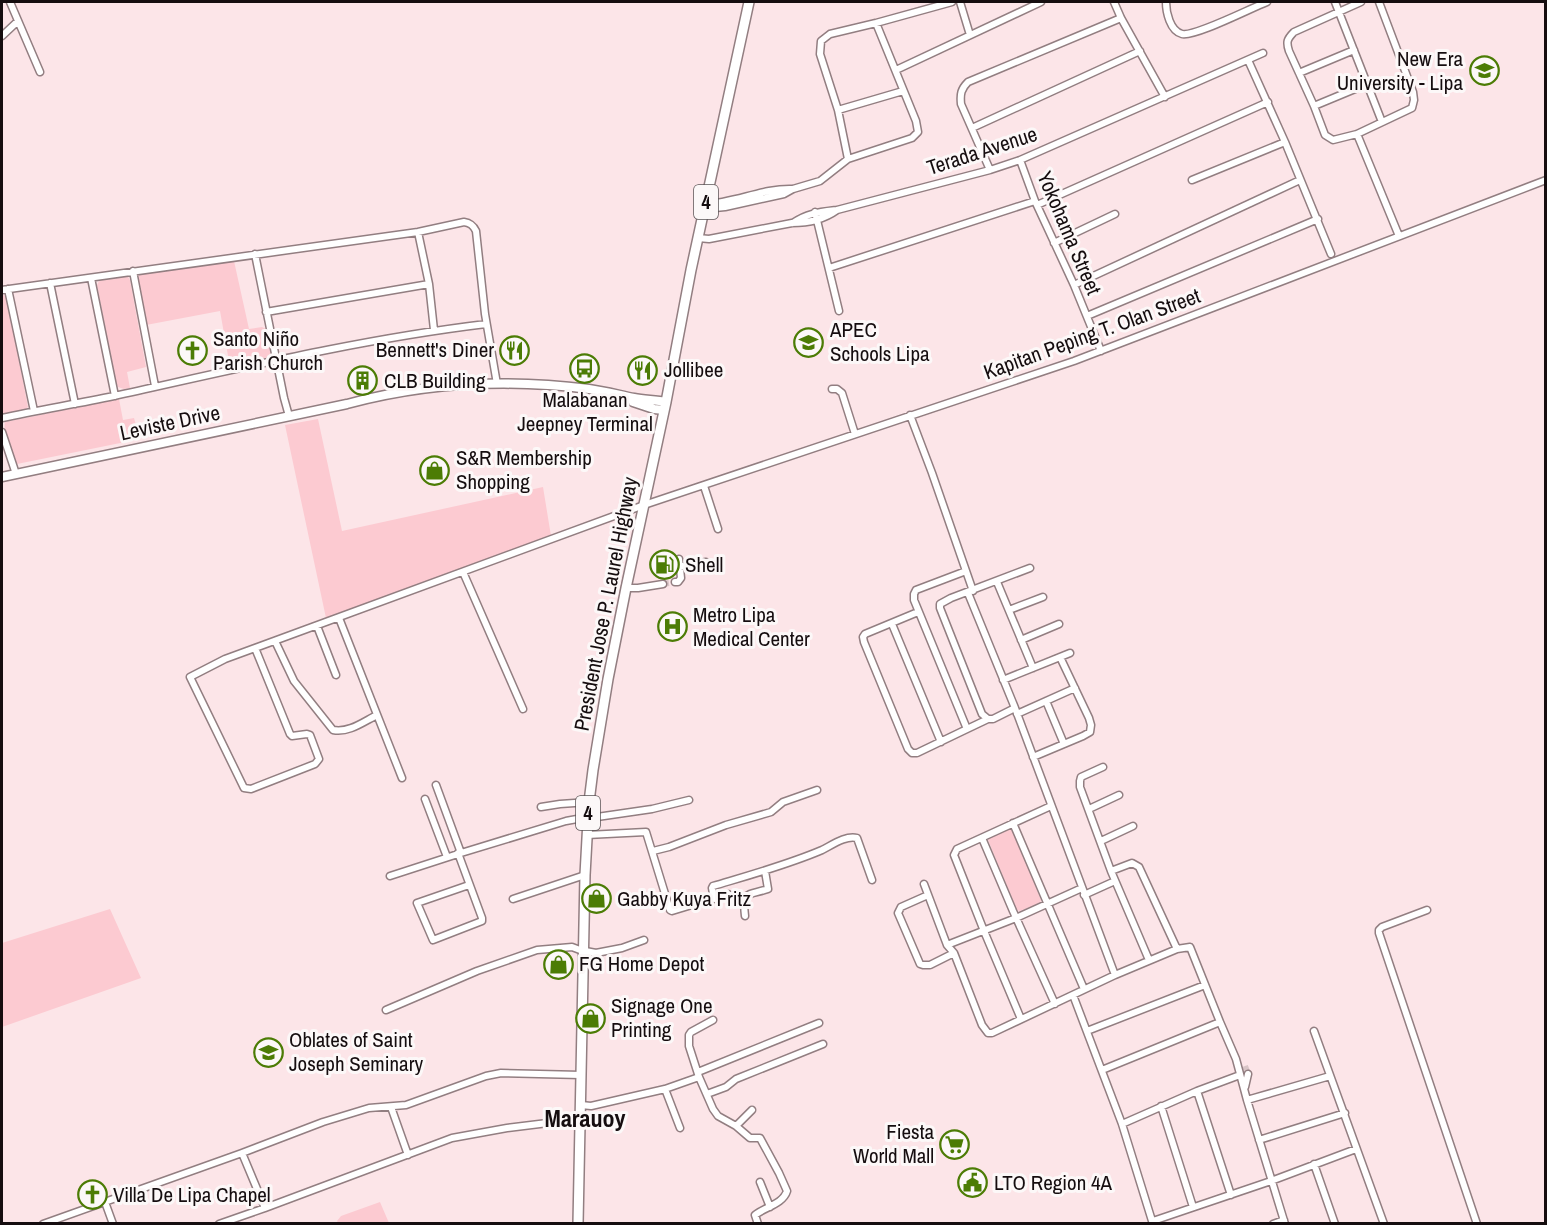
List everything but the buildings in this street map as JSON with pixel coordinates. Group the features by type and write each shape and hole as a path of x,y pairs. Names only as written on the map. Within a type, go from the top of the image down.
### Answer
{"main road":[{"name":"President Jose P. Laurel Highway","path":"578,1224 583,951 589,802 603,706 626,588 749,2"},
{"name":"Leviste Drive","path":"2,477 419,389 498,384 541,385 582,388 665,406"},
{"name":"Leviste Drive","path":"347,404 442,391 527,388 592,394 632,401 654,409 665,406"}],"street":[{"path":"10,2 40,72"},
{"path":"848,159 838,110 820,54 821,41 830,34 952,2"},
{"path":"960,2 970,35"},
{"path":"896,70 1041,2"},
{"path":"1114,2 1166,97"},
{"path":"1166,2 1167,13 1174,29 1181,34 1188,34 1267,2"},
{"path":"1335,2 1382,122"},
{"path":"1361,2 1294,33 1286,42 1325,135 1333,140 1357,134 1412,108 1413,92 1379,2"},
{"path":"990,170 961,104 962,88 968,82 1121,18"},
{"path":"2,36 18,21"},
{"path":"705,206 782,189 793,189 820,181 848,159 912,138 918,132 916,121 876,23"},
{"path":"1299,73 1354,50"},
{"path":"972,128 1140,51"},
{"name":"Terada Avenue","path":"698,238 709,239 792,223 805,223 829,216 837,210 990,170 1020,160 1263,53"},
{"path":"1248,60 1268,102 1331,254"},
{"path":"1314,106 1367,84"},
{"path":"838,110 903,91"},
{"path":"829,268 1036,203 1268,102"},
{"path":"1357,134 1399,236"},
{"path":"1192,180 1285,142"},
{"name":"Yokohama Street","path":"1020,160 1036,203 1074,285 1101,351"},
{"path":"1074,285 1300,180"},
{"name":"Kapitan Peping T. Olan Street","path":"255,648 290,734 292,736 310,735 319,759 315,764 247,789 244,788 190,677 225,659 644,505 1101,351 1545,180"},
{"path":"792,223 802,216 815,212 837,210"},
{"path":"815,212 839,311"},
{"path":"1054,243 1116,214"},
{"path":"1087,316 1317,219"},
{"path":"34,411 5,290 418,232 464,222 474,226 476,231 486,324 498,384"},
{"path":"418,232 429,284 434,330"},
{"path":"255,254 284,398 290,416"},
{"path":"133,271 155,386"},
{"path":"91,278 115,396"},
{"path":"50,284 75,404"},
{"path":"266,312 429,284"},
{"path":"2,418 277,360 434,330 486,324"},
{"path":"832,389 837,389 842,393 855,434"},
{"path":"910,415 1003,680 1114,975"},
{"path":"2,432 16,474"},
{"path":"704,486 718,529"},
{"path":"675,582 681,578 679,559"},
{"path":"680,567 706,562"},
{"path":"987,719 979,707 939,608 940,604 1030,568"},
{"path":"966,570 916,590 914,600 967,729"},
{"path":"463,572 523,709"},
{"path":"997,582 1033,668"},
{"path":"626,588 663,584"},
{"path":"1009,610 1043,597"},
{"path":"918,612 865,634 863,637 908,749 912,753 917,753 987,719 1046,701 1075,688"},
{"path":"339,618 402,778"},
{"path":"892,624 941,742"},
{"path":"1021,640 1059,624"},
{"path":"317,626 336,675"},
{"path":"275,640 294,681 333,730 348,730 377,715"},
{"path":"1003,680 1070,653"},
{"path":"1033,758 1090,732 1091,725 1060,657"},
{"path":"1046,701 1064,744"},
{"path":"1103,767 1081,777 1080,787 1111,871 1149,960"},
{"path":"436,785 482,921 434,940 417,903 469,885"},
{"path":"653,851 771,812 783,802 818,790"},
{"path":"1089,808 1119,795"},
{"path":"425,800 447,857"},
{"path":"390,876 566,821 652,809 689,800"},
{"path":"541,807 589,802"},
{"path":"1021,1019 954,855 957,849 1051,806"},
{"path":"1013,823 1084,989"},
{"path":"1101,841 1133,826"},
{"path":"587,836 646,832 672,911 728,894"},
{"path":"714,898 713,886 765,871 850,837 857,838 872,880"},
{"path":"982,838 1055,1004"},
{"path":"1111,871 1132,863 1139,867 1177,949"},
{"path":"745,916 744,898 750,894 768,890 765,871"},
{"path":"513,900 585,875"},
{"path":"947,945 1048,903 1115,881"},
{"path":"924,884 947,945 954,953 985,1031 992,1033 1114,975 1177,949 1190,947 1236,1059 1245,1088 1284,1222 1273,1224"},
{"path":"928,896 899,909 898,913 920,964 926,965 954,953"},
{"path":"1427,910 1382,927 1379,933 1476,1224"},
{"path":"386,1010 477,971 537,950 572,947 596,953 622,948 644,940"},
{"path":"1087,1031 1205,985"},
{"path":"1073,996 1122,1124 1153,1222 1356,1149"},
{"path":"713,1020 689,1035 689,1046 698,1075 718,1116 736,1126 747,1136 761,1139 783,1181 787,1194 755,1215 758,1224"},
{"path":"1102,1070 1220,1022"},
{"path":"581,1105 591,1106 665,1089 819,1023"},
{"path":"1314,1031 1384,1224"},
{"path":"707,1094 726,1087 736,1079 822,1044"},
{"path":"1236,1059 1245,1066"},
{"path":"43,1224 323,1122 369,1108 406,1105 486,1076 501,1073 581,1075"},
{"path":"1245,1088 1248,1074"},
{"path":"1122,1124 1197,1091 1240,1076"},
{"path":"1247,1100 1330,1076"},
{"path":"665,1089 680,1128"},
{"path":"1197,1091 1231,1195"},
{"path":"390,1107 408,1155"},
{"path":"1161,1107 1193,1207"},
{"path":"736,1126 752,1110"},
{"path":"1260,1140 1345,1113"},
{"path":"219,1224 452,1138 507,1128 580,1119"},
{"path":"242,1153 265,1208"},
{"path":"1314,1164 1335,1224"},
{"path":"760,1182 770,1207"},
{"path":"105,1202 113,1224"}],"shaded area":[{"path":"233,260 249,329 262,327 266,329 272,357 230,367 220,311 146,325 137,281 141,273"},
{"path":"127,275 130,280 146,367 127,372 130,388 124,389 118,387 116,382 97,285 100,279"},
{"path":"2,294 7,300 28,407 25,410 4,414 2,414"},
{"path":"119,399 123,420 134,418 140,439 17,464 6,438 5,422"},
{"path":"318,419 342,531 543,487 551,536 326,618 285,425"},
{"path":"1009,829 1013,831 1041,900 1040,903 1020,911 1017,910 988,840"},
{"path":"110,909 141,978 2,1027 2,943"},
{"path":"380,1202 389,1223 338,1223 337,1221 341,1216"}],"tunnel":[{"path":"663,584 675,582"},
{"path":"1245,1066 1248,1074"}],"place":[{"name":"New Era University - Lipa","path":"1484,71"},
{"name":"APEC Schools Lipa","path":"809,342"},
{"name":"Bennett's Diner","path":"515,350"},
{"name":"Santo Niño Parish Church","path":"192,351"},
{"name":"Malabanan Jeepney Terminal","path":"585,369"},
{"name":"Jollibee","path":"643,370"},
{"name":"CLB Building","path":"363,381"},
{"name":"S&R Membership Shopping","path":"435,470"},
{"name":"Shell","path":"664,565"},
{"name":"Metro Lipa Medical Center","path":"672,627"},
{"name":"Gabby Kuya Fritz","path":"596,899"},
{"name":"FG Home Depot","path":"558,964"},
{"name":"Signage One Printing","path":"590,1018"},
{"name":"Oblates of Saint Joseph Seminary","path":"268,1052"},
{"name":"Fiesta World Mall","path":"955,1144"},
{"name":"LTO Region 4A","path":"973,1183"},
{"name":"Villa De Lipa Chapel","path":"92,1195"}],"district":[{"name":"Marauoy","path":"585,1119"}]}
